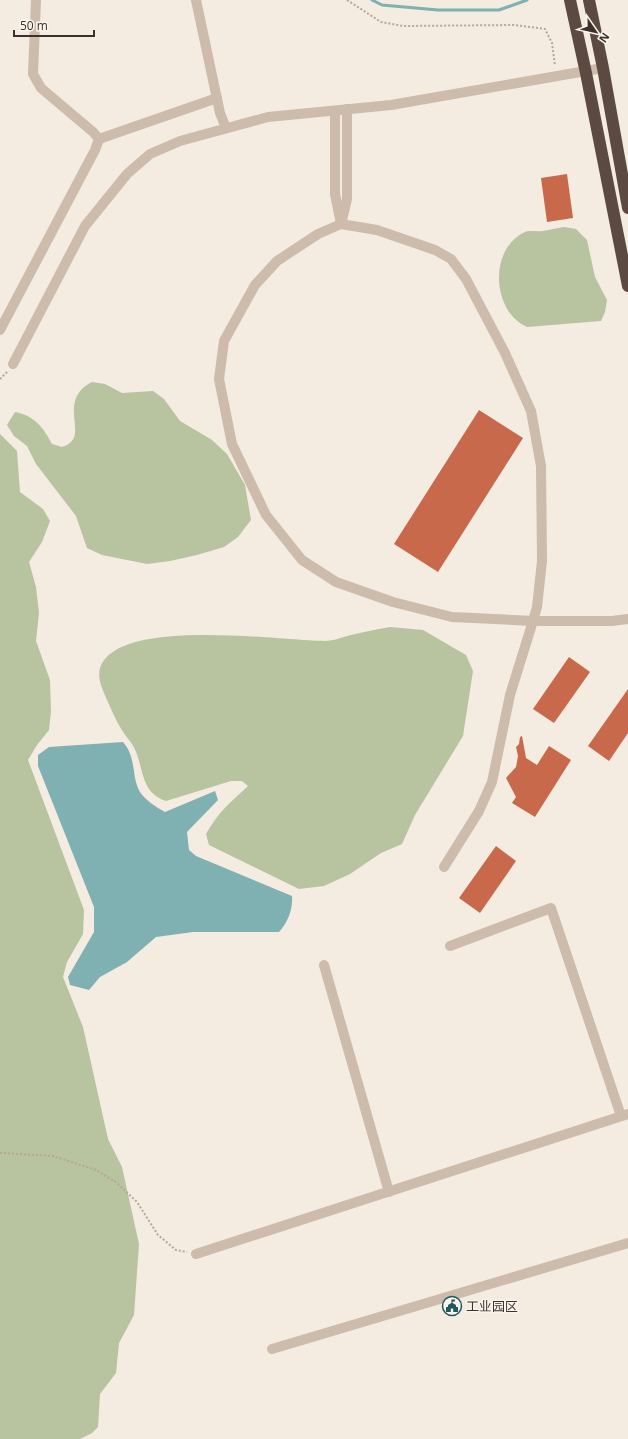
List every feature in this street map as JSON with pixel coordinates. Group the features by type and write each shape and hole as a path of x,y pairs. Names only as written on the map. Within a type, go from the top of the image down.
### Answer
{"highway":[{"path":"570,0 586,72 628,286"},
{"path":"589,0 603,68 628,208"}],"street":[{"path":"36,0 34,7 34,74 42,88 93,132 98,139"},
{"path":"196,0 217,98 226,128"},
{"path":"13,364 85,226 127,174 150,154 180,141 268,117 391,105 603,68"},
{"path":"98,139 217,98"},
{"path":"341,224 346,205 348,187 347,109"},
{"path":"335,111 335,194 337,211 341,224"},
{"path":"0,330 95,150 98,139"},
{"path":"444,867 479,811 492,782 510,695 532,621 537,607 542,561 541,466 530,411 506,353 466,279 451,259 435,250 377,230 341,224 318,234 276,261 254,286 224,341 219,379 232,444 266,515 302,560 336,582 393,602 452,617 532,621 612,621 628,619"},
{"path":"196,1254 625,1115 551,908 450,946"},
{"path":"324,965 389,1192"},
{"path":"272,1349 628,1243"}],"path":[{"path":"347,0 381,22 403,26 515,25 545,30 552,43 557,77"},
{"path":"0,1153 53,1156 96,1170 117,1183 137,1202 158,1235 176,1250 196,1254"}],"green space":[{"path":"564,227 576,229 587,240 595,277 607,300 605,312 601,321 527,327 515,319 507,308 501,295 499,280 500,266 505,252 513,240 525,232 543,231"},
{"path":"92,382 105,384 122,393 153,391 164,399 180,421 212,440 227,454 245,485 251,520 238,537 224,547 170,561 147,564 102,555 87,548 76,516 36,464 27,446 14,436 7,425 15,412 28,416 42,427 52,444 62,447 66,446 74,437 74,405 77,397 82,389"},
{"path":"0,434 17,451 20,492 43,509 50,521 42,542 29,562 36,587 39,613 36,641 50,680 51,711 49,730 37,745 28,760 84,910 83,934 67,962 63,977 83,1027 108,1139 122,1167 139,1244 134,1315 119,1343 116,1373 100,1394 98,1427 92,1433 80,1439 0,1439"},
{"path":"390,627 423,630 466,655 473,671 463,736 415,815 402,844 381,853 350,874 324,886 299,889 209,845 206,834 211,826 225,808 248,786 242,781 231,781 166,801 156,796 146,783 134,748 116,720 100,680 100,668 113,652 136,642 167,637 203,635 328,641"}],"water":[{"path":"123,742 130,754 137,786 140,792 154,806 165,812 215,791 218,800 187,832 189,850 196,856 292,896 292,906 287,920 279,932 193,932 156,937 127,962 100,977 89,990 70,985 68,977 94,932 94,907 38,766 38,755 49,747"}],"building":[{"path":"567,174 573,218 547,222 541,178"},
{"path":"479,410 523,438 438,572 394,544"},
{"path":"569,657 590,672 554,723 533,709"},
{"path":"628,689 628,733 609,761 588,746"},
{"path":"522,736 526,758 537,765 549,746 571,760 535,817 512,803 516,797 506,778 516,767 518,756 516,747 519,744 520,737"},
{"path":"496,846 516,861 480,913 459,898"}],"waterway":[{"path":"372,0 382,5 438,10 499,10 527,0"}],"place":[{"name":"工业园区","path":"452,1306"}]}
